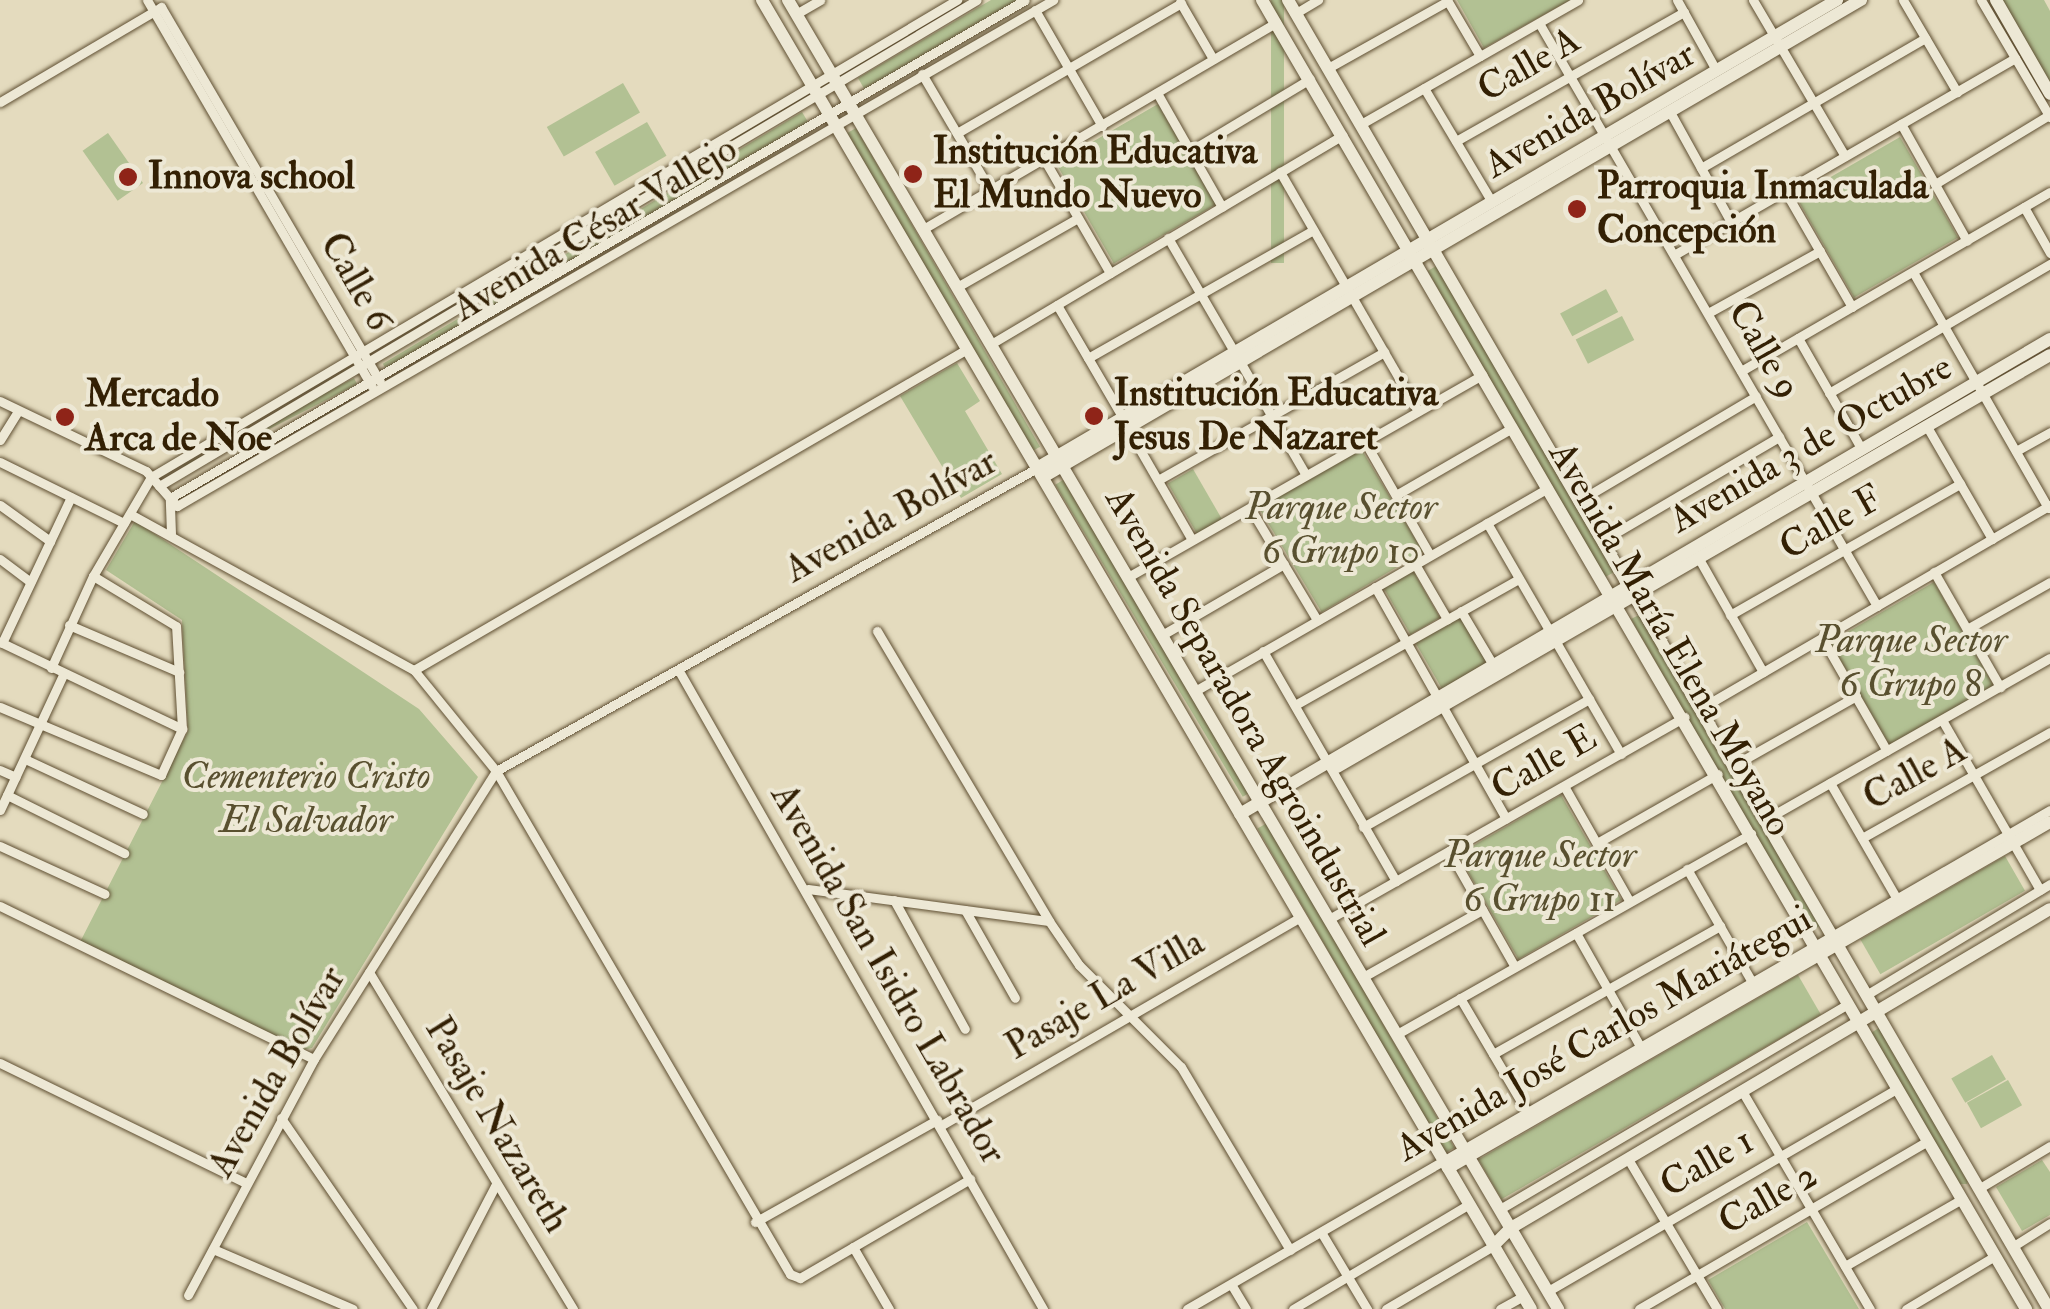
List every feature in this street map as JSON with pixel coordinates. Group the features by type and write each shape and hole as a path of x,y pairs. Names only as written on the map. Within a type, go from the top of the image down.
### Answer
{"street":[{"name":"Calle 6","path":"146,0 188,62 377,386"},
{"name":"Avenida Separadora Agroindustrial","path":"762,0 1531,1309"},
{"name":"Avenida Separadora Agroindustrial","path":"788,0 1558,1309"},
{"path":"796,14 820,0"},
{"name":"Avenida César Vallejo","path":"155,482 815,90 977,0"},
{"name":"Avenida César Vallejo","path":"174,502 851,107 1025,0"},
{"name":"Avenida César Vallejo","path":"851,107 922,74 1053,0"},
{"name":"Avenida María Elena Moyano","path":"1262,0 1685,717 1816,952 2026,1309"},
{"name":"Avenida María Elena Moyano","path":"1288,0 1434,244 1768,818 1978,1189 2047,1302"},
{"path":"1296,13 1318,0"},
{"path":"1328,68 1448,0 1480,56"},
{"path":"1361,124 1578,0"},
{"path":"1677,0 1716,70"},
{"path":"1753,0 1845,156"},
{"name":"Avenida Bolívar","path":"1434,244 1492,202 1670,112 1837,0"},
{"name":"Avenida Bolívar","path":"188,1295 314,1059 496,771 1060,462 1607,141 1716,70 1860,0"},
{"path":"1903,0 1957,92"},
{"path":"1934,184 2049,116 1981,0"},
{"path":"1996,0 2050,94"},
{"name":"Avenida César Vallejo","path":"834,79 952,1"},
{"path":"958,133 1180,2 1213,58"},
{"path":"1035,10 1102,126"},
{"path":"0,102 153,11"},
{"name":"Calle A","path":"1456,141 1684,12"},
{"path":"1538,22 1607,141"},
{"path":"923,228 1276,23"},
{"path":"1701,168 1925,38"},
{"path":"1674,255 2015,58"},
{"path":"922,74 990,190"},
{"path":"1190,151 1310,79"},
{"path":"1424,88 1492,202"},
{"path":"1157,93 1222,207"},
{"path":"1670,112 1731,222"},
{"path":"1900,124 1966,240"},
{"path":"990,344 1342,135"},
{"name":"Calle 9","path":"1607,141 1877,606"},
{"path":"1044,159 1110,273"},
{"path":"1280,172 1418,411"},
{"path":"1784,191 1852,307"},
{"path":"1741,371 2050,192"},
{"path":"2024,208 2050,253"},
{"path":"957,287 1078,218"},
{"path":"1088,358 1314,230"},
{"path":"1168,238 1306,475"},
{"path":"1708,314 1820,251"},
{"path":"1829,393 2050,264"},
{"path":"1703,707 2049,507 1913,272"},
{"path":"1057,305 1192,540"},
{"path":"1798,338 1861,448"},
{"name":"Avenida 3 de Octubre","path":"1243,818 1808,486 1926,425 2050,339"},
{"path":"414,670 968,349"},
{"path":"1158,480 1384,352"},
{"name":"Avenida 3 de Octubre","path":"1634,589 1698,558 1861,448 2050,354"},
{"path":"1128,577 1482,375"},
{"path":"1582,499 1756,396"},
{"path":"0,401 155,482 174,502 171,534"},
{"path":"0,440 18,411"},
{"path":"1926,425 1992,539"},
{"path":"1396,495 1512,428"},
{"path":"2016,451 2050,432"},
{"path":"1605,539 1780,437"},
{"path":"1365,442 1430,555"},
{"path":"0,462 71,497 171,534 414,670 496,771 755,1222 790,1274 800,1278 970,1179"},
{"path":"51,668 93,576 127,518 155,482"},
{"name":"Calle F","path":"1730,614 1960,484"},
{"path":"1194,691 1548,488"},
{"path":"71,497 1,643 182,729"},
{"path":"0,504 50,541"},
{"path":"1250,508 1318,620"},
{"path":"1486,523 1621,754"},
{"path":"1698,558 1763,672"},
{"path":"0,559 30,582"},
{"path":"1162,634 1284,564"},
{"path":"1415,564 1447,620"},
{"path":"1934,572 2000,687"},
{"path":"0,707 161,775 182,729 176,626 93,576"},
{"path":"1296,705 1519,579"},
{"path":"1967,630 2050,582"},
{"path":"1375,587 1506,819"},
{"path":"1462,611 1494,665"},
{"path":"69,625 179,672"},
{"path":"877,631 1078,966 1182,1066 1290,1250"},
{"name":"Avenida 3 de Octubre","path":"1440,702 1494,665 1553,637"},
{"path":"1822,638 1887,751"},
{"path":"1264,651 1396,881"},
{"path":"1768,818 2050,658"},
{"name":"Avenida San Isidro Labrador","path":"678,671 808,889 1043,1309"},
{"path":"0,810 64,673"},
{"path":"1736,764 1856,696"},
{"path":"1364,827 1589,699"},
{"name":"Calle E","path":"1329,919 1685,717"},
{"path":"1866,995 2045,887 1942,720"},
{"name":"Calle A","path":"1862,838 2050,732"},
{"path":"24,758 143,814"},
{"path":"0,770 16,778"},
{"path":"1597,843 1718,774"},
{"path":"1830,783 1897,899"},
{"path":"1564,786 1630,902"},
{"path":"7,796 124,853"},
{"name":"Avenida José Carlos Mariátegui","path":"1187,1309 1467,1154 2012,839 2050,810"},
{"name":"Avenida José Carlos Mariátegui","path":"1835,941 1897,899 2050,822"},
{"path":"1397,1034 1750,834"},
{"path":"0,846 105,894"},
{"path":"1448,851 1515,967"},
{"path":"1687,870 1753,984"},
{"path":"808,889 1048,921"},
{"path":"894,900 965,1029"},
{"path":"0,906 314,1059"},
{"path":"965,910 1015,998"},
{"path":"1363,977 1482,910"},
{"path":"1386,1309 1493,1246 1510,1228 2050,910"},
{"name":"Pasaje La Villa","path":"755,1222 1301,917"},
{"path":"1493,1054 1720,926"},
{"path":"1576,933 1642,1048"},
{"name":"Avenida José Carlos Mariátegui","path":"1530,1117 1642,1048 1816,952"},
{"name":"Pasaje Nazareth","path":"370,972 573,1309"},
{"path":"1460,998 1530,1117"},
{"path":"1500,1209 1848,1004"},
{"path":"0,1063 246,1183"},
{"name":"Calle 1","path":"1548,1291 1898,1089"},
{"path":"1742,1092 1870,1309"},
{"path":"281,1118 414,1309"},
{"name":"Calle 2","path":"1638,1309 1928,1141"},
{"path":"1978,1189 2048,1150"},
{"path":"1628,1158 1718,1309"},
{"path":"431,1309 496,1184"},
{"path":"1845,1266 1962,1199"},
{"path":"1293,1309 1470,1204"},
{"path":"2012,1247 2050,1223"},
{"path":"1320,1232 1366,1309"},
{"path":"853,1248 889,1309"},
{"path":"213,1249 353,1309"},
{"path":"1906,1309 1995,1256"},
{"path":"1231,1284 1246,1309"},
{"path":"1500,1309 1523,1296"}],"green space":[{"path":"991,0 1023,0 866,92 858,78"},
{"path":"1271,0 1284,0 1284,263 1271,263"},
{"path":"1457,0 1570,0 1484,48"},
{"path":"2000,0 2044,0 2050,11 2050,85"},
{"path":"623,83 640,112 564,156 547,127"},
{"path":"1158,104 1216,204 1114,263 1056,163"},
{"path":"802,112 808,122 389,374 383,364"},
{"path":"647,122 666,156 615,186 595,152"},
{"path":"856,128 1040,447 1031,452 847,133"},
{"path":"108,133 143,183 118,201 83,151"},
{"path":"1900,137 1958,237 1854,297 1796,197"},
{"path":"1438,265 1615,572 1605,578 1428,271"},
{"path":"1606,289 1618,312 1572,336 1560,313"},
{"path":"1622,316 1634,340 1588,364 1576,340"},
{"path":"957,363 980,401 965,411 1002,474 961,498 900,396"},
{"path":"354,378 357,384 187,471 184,465"},
{"name":"Parque Sector 6 Grupo 10","path":"1360,447 1423,552 1322,612 1259,508"},
{"path":"1193,469 1222,519 1197,534 1168,484"},
{"path":"1063,480 1250,792 1243,797 1055,485"},
{"name":"Cementerio Cristo El Salvador","path":"135,521 419,709 478,777 312,1048 302,1050 78,946 188,731 182,620 106,570"},
{"path":"1412,569 1440,617 1411,634 1383,586"},
{"name":"Parque Sector 6 Grupo 8","path":"1934,582 1994,686 1890,746 1830,642"},
{"path":"1641,614 1822,925 1810,931 1631,619"},
{"path":"1460,616 1488,664 1443,690 1415,642"},
{"name":"Parque Sector 6 Grupo 11","path":"1561,795 1622,900 1518,959 1458,855"},
{"path":"1267,823 1454,1148 1445,1153 1257,828"},
{"path":"2005,856 2025,891 1880,974 1860,940"},
{"path":"1798,975 1821,1015 1501,1199 1478,1160"},
{"path":"1879,1028 1967,1184 1958,1184 1869,1034"},
{"path":"1992,1055 2006,1079 1965,1103 1951,1078"},
{"path":"2008,1080 2022,1105 1981,1128 1967,1103"},
{"path":"2042,1160 2050,1172 2050,1215 2022,1231 1996,1187"},
{"path":"1807,1222 1859,1309 1725,1309 1708,1280"}],"place":[{"name":"Institución Educativa El Mundo Nuevo","path":"913,174"},
{"name":"Innova school","path":"128,177"},
{"name":"Parroquia Inmaculada Concepción","path":"1577,209"},
{"name":"Institución Educativa Jesus De Nazaret","path":"1094,416"},
{"name":"Mercado Arca de Noe","path":"65,417"}]}
